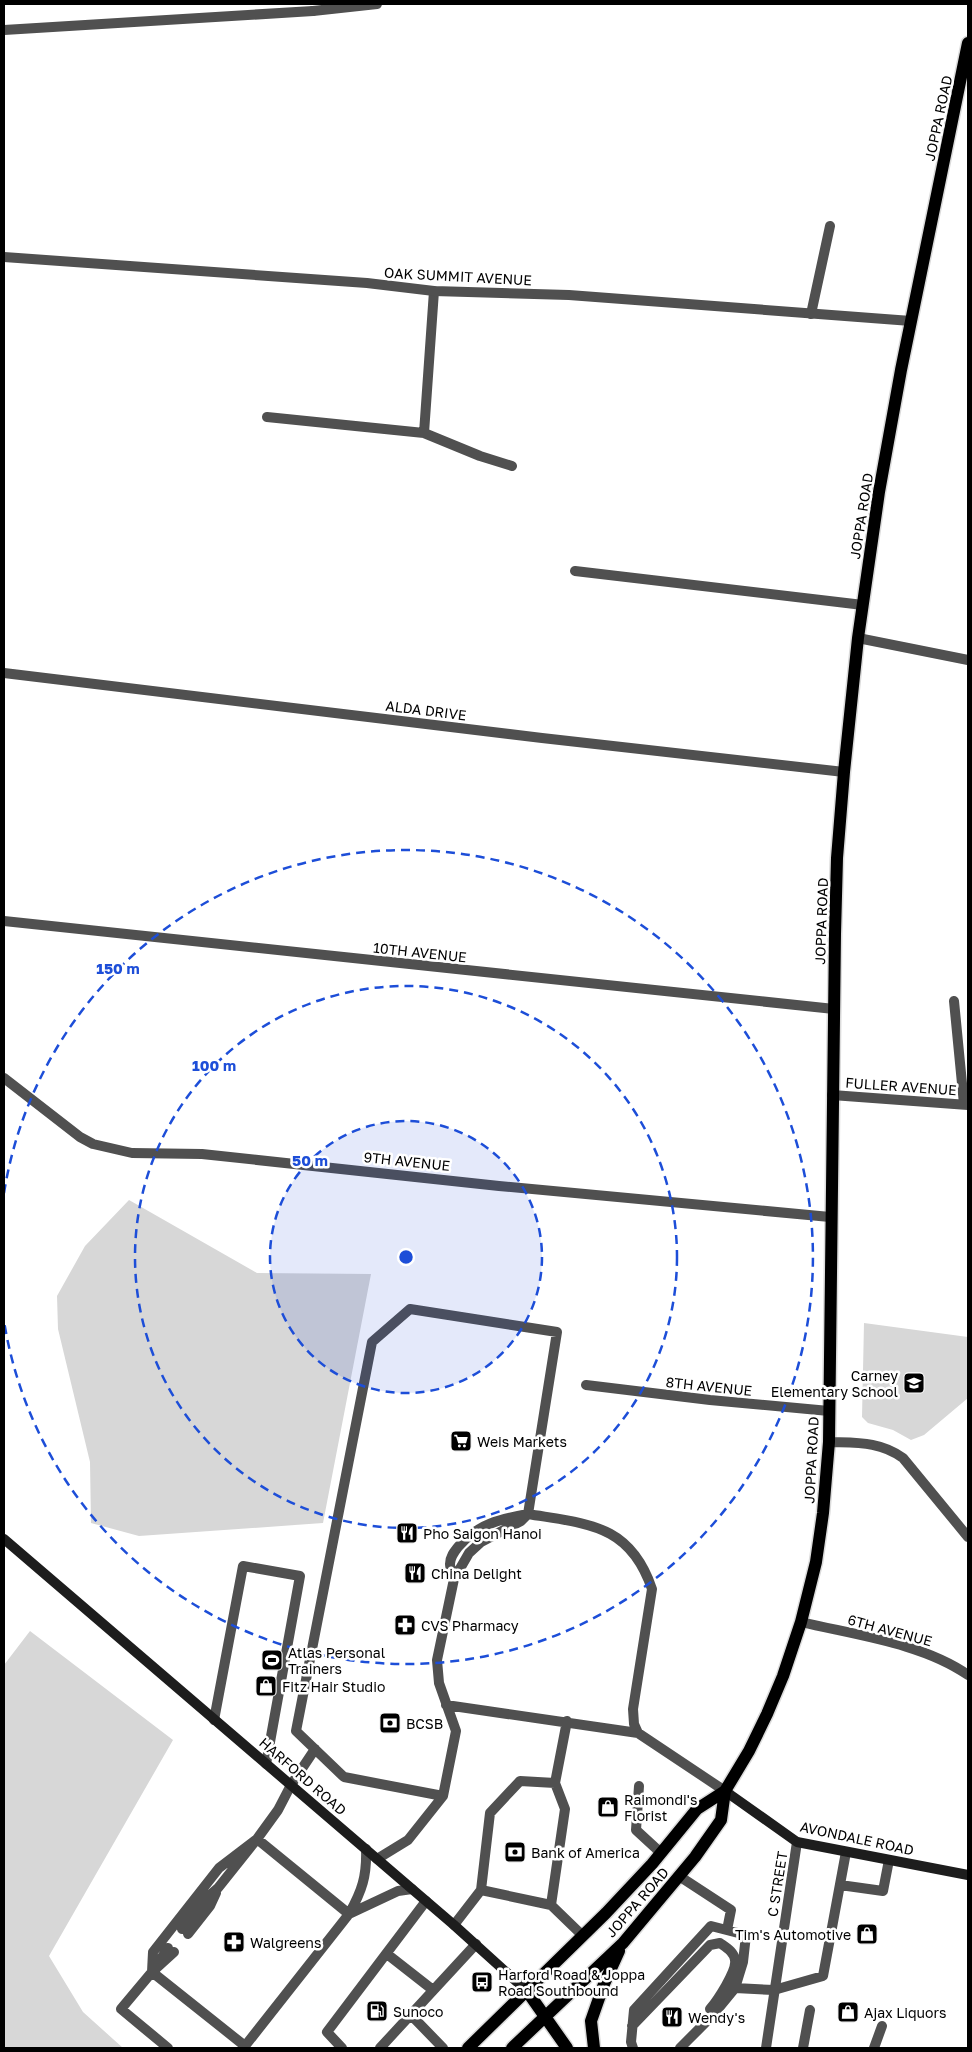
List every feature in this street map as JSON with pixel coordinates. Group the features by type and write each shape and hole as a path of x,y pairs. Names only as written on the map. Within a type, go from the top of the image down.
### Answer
{"main road":[{"name":"JOPPA ROAD","path":"512,2048 623,1943 679,1876 721,1820 725,1791 749,1751 783,1676 802,1622 816,1562 823,1513 830,1411 830,1217 837,858 844,772 858,638 890,423 966,66 968,43"},
{"name":"HARFORD ROAD","path":"4,1539 476,1944 527,1991 567,2048"},
{"name":"JOPPA ROAD","path":"468,2048 583,1936 661,1853 698,1809 725,1791"},
{"name":"AVONDALE ROAD","path":"725,1791 797,1842 968,1875"},
{"path":"594,2048 591,2021 623,1943"}],"street":[{"path":"4,30 313,11 376,4"},
{"path":"811,314 830,226"},
{"name":"OAK SUMMIT AVENUE","path":"4,257 367,283 434,290 569,295 911,321"},
{"path":"424,433 434,290"},
{"path":"267,417 424,433 480,456 512,466"},
{"path":"575,571 863,605"},
{"path":"858,638 968,660"},
{"name":"ALDA DRIVE","path":"4,673 542,738 844,772"},
{"name":"10TH AVENUE","path":"4,921 834,1009"},
{"path":"954,1001 966,1104"},
{"name":"9TH AVENUE","path":"4,1078 80,1137 93,1144 125,1152 202,1154 407,1174 499,1186 830,1217"},
{"name":"FULLER AVENUE","path":"832,1095 966,1104"},
{"path":"377,1859 408,1840 443,1796 456,1731 439,1682 437,1660 454,1579 469,1553 481,1542 521,1521 528,1514 557,1332 410,1309 372,1342 296,1731 344,1777 443,1796"},
{"name":"8TH AVENUE","path":"586,1385 710,1400 830,1411"},
{"path":"828,1442 874,1444 903,1458 968,1537"},
{"path":"528,1514 569,1521 602,1530 630,1547 647,1574 652,1590 633,1709 634,1724 638,1733"},
{"path":"214,1720 243,1566 300,1576 266,1764"},
{"name":"6TH AVENUE","path":"802,1622 892,1644 935,1657 968,1675"},
{"path":"446,1705 567,1721 638,1733 725,1791"},
{"path":"551,1905 565,1810 555,1784 567,1721"},
{"path":"185,1932 210,1906 218,1888 278,1810 291,1785 315,1749"},
{"path":"454,1925 481,1890 490,1813 520,1781 555,1784"},
{"path":"638,1786 636,1830 661,1853"},
{"path":"257,1839 349,1914"},
{"path":"152,1972 153,1952 219,1868 257,1839"},
{"name":"C STREET","path":"766,2048 797,1842"},
{"path":"152,1972 245,2047 349,1914 358,1898 366,1872 366,1849"},
{"path":"735,1988 774,1990 824,1976 846,1852"},
{"path":"840,1885 883,1891 889,1860"},
{"path":"679,1876 731,1910 727,1930"},
{"path":"349,1914 398,1891 412,1889"},
{"path":"481,1890 551,1905 583,1936"},
{"path":"342,2048 327,2032 426,1901"},
{"path":"633,2048 631,2042 634,2010 711,1926 746,1934 743,1962 735,1988 712,2016 680,2048"},
{"path":"632,2026 710,1944 720,1943 731,1950 736,1965 714,2004 673,2048"},
{"path":"380,2048 476,1944"},
{"path":"168,2048 120,2010 171,1950"},
{"path":"387,1954 433,1990"},
{"path":"803,2048 810,2010"},
{"path":"411,2015 443,2048"},
{"path":"874,2048 882,2026"}],"shaded area":[{"path":"129,1200 257,1273 371,1274 323,1523 139,1536 91,1523 90,1462 58,1329 57,1296 85,1246"},
{"path":"864,1323 968,1337 968,1398 924,1435 911,1440 893,1430 868,1423 862,1417"},
{"path":"30,1631 173,1740 49,1956 83,2012 123,2048 4,2048 4,1665"}],"place":[{"name":"Carney Elementary School","path":"914,1383"},
{"name":"Weis Markets","path":"461,1441"},
{"name":"Pho Saigon Hanoi","path":"407,1533"},
{"name":"China Delight","path":"415,1573"},
{"name":"CVS Pharmacy","path":"405,1625"},
{"name":"Atlas Personal Trainers","path":"272,1660"},
{"name":"Fitz Hair Studio","path":"266,1686"},
{"name":"BCSB","path":"390,1723"},
{"name":"Raimondi's Florist","path":"608,1807"},
{"name":"Bank of America","path":"515,1852"},
{"name":"Tim's Automotive","path":"867,1934"},
{"name":"Walgreens","path":"234,1942"},
{"name":"Harford Road & Joppa Road Southbound","path":"482,1982"},
{"name":"Sunoco","path":"377,2011"},
{"name":"Ajax Liquors","path":"848,2012"},
{"name":"Wendy's","path":"672,2017"}]}
